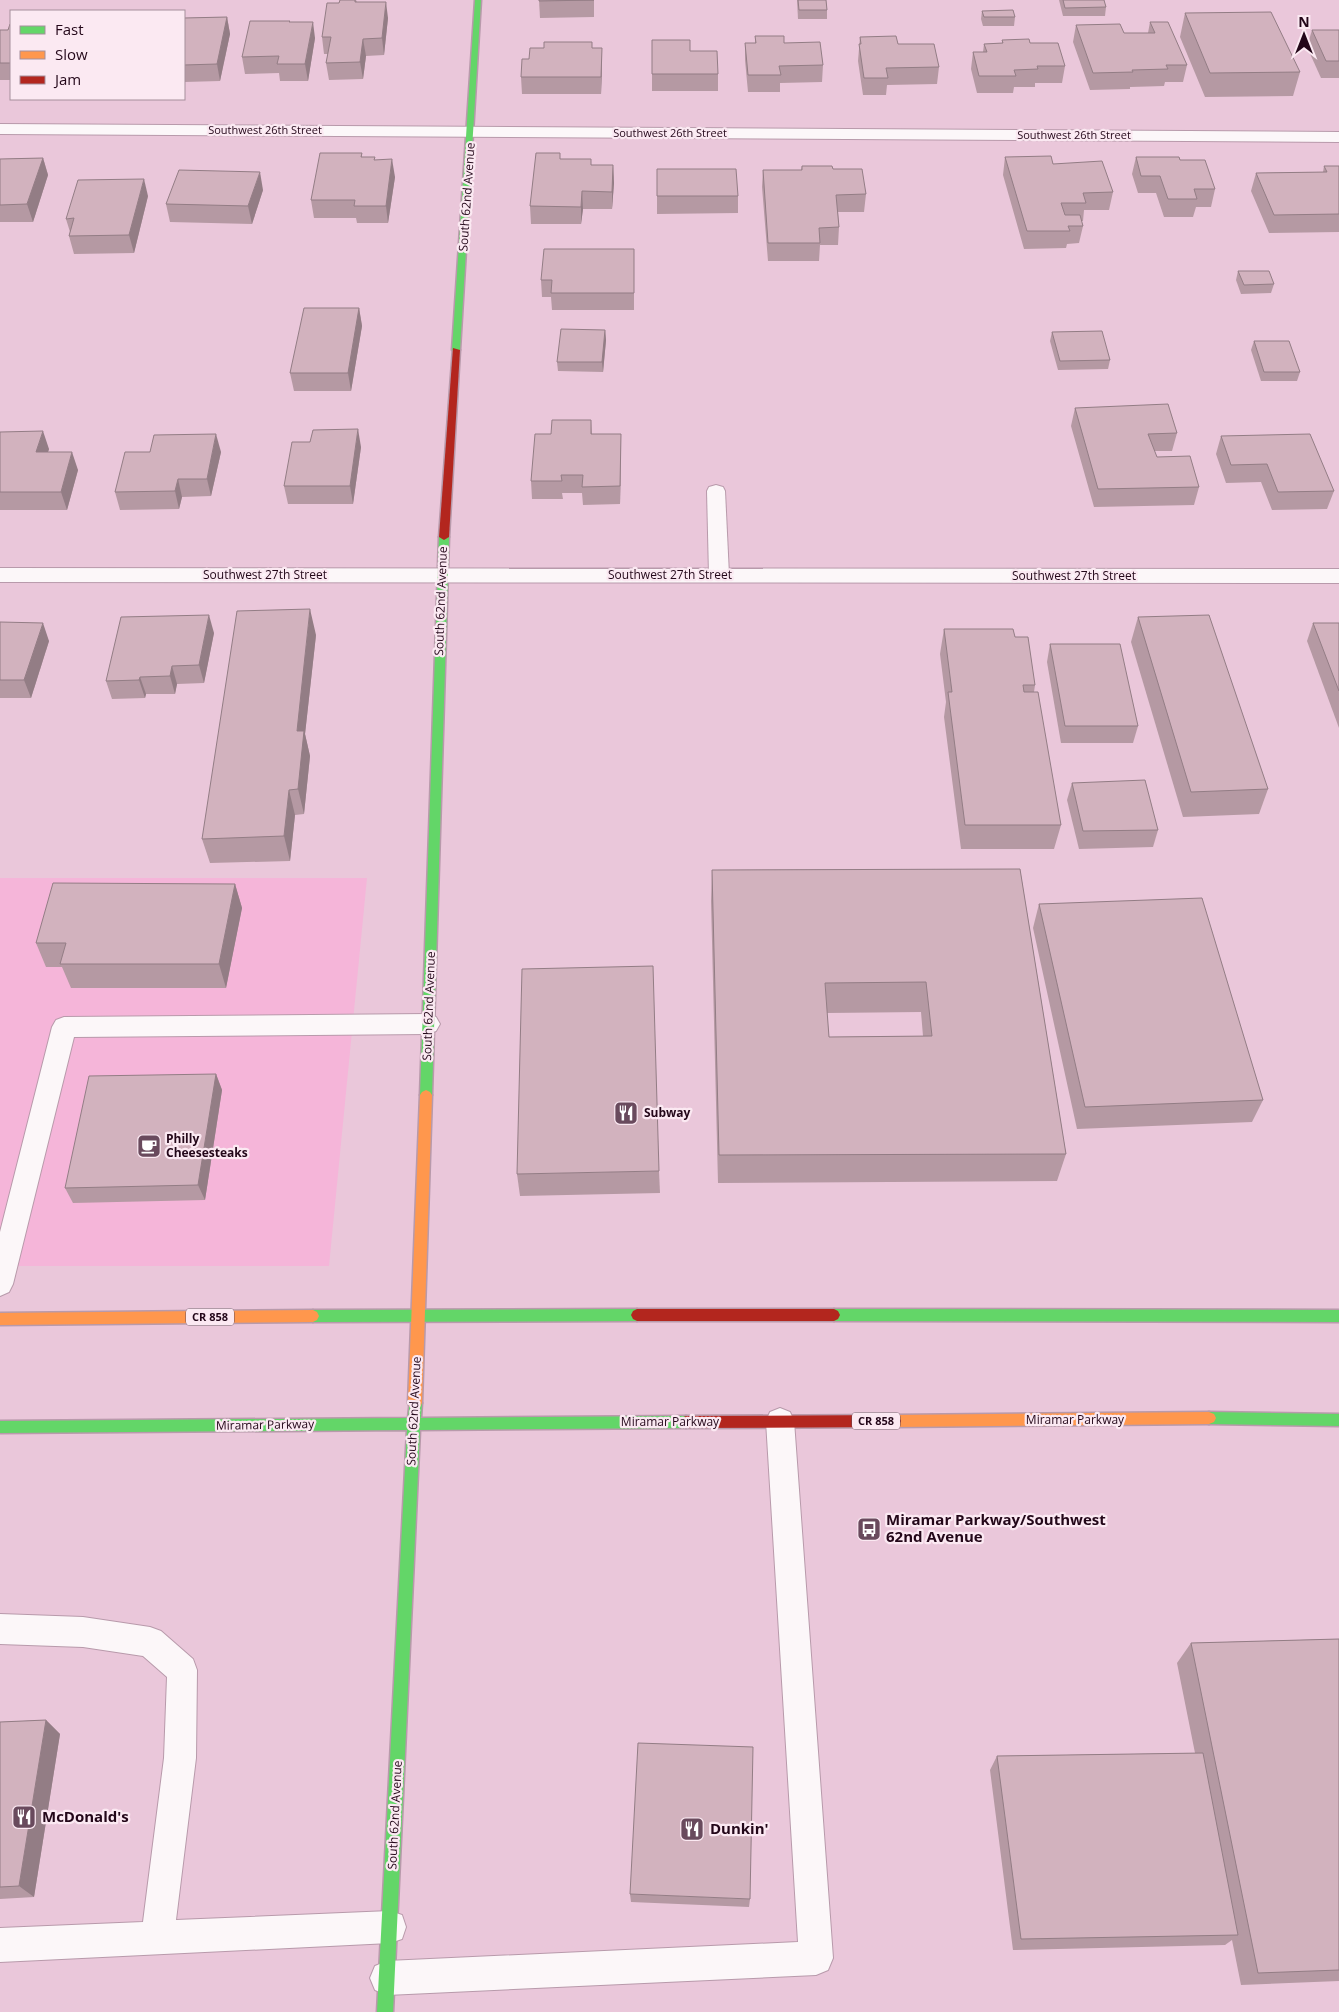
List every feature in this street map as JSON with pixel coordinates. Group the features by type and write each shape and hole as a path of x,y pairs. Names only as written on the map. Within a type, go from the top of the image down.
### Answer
{"street":[{"name":"South 62nd Avenue","path":"385,2012 419,1314 441,575 478,0"},
{"name":"Southwest 26th Street","path":"0,129 1339,137"},
{"name":"Southwest 27th Street","path":"0,575 1339,576"},
{"name":"CR 858","path":"0,1319 419,1314 1339,1316"},
{"name":"Miramar Parkway","path":"0,1427 1240,1418 1339,1420"}],"lane":[{"path":"716,491 719,575"},
{"path":"0,1284 64,1027 428,1024"},
{"path":"387,1978 816,1958 780,1421"},
{"path":"0,1630 83,1632 150,1642 182,1670 180,1758 157,1938"},
{"path":"0,1945 390,1928"}],"shaded area":[{"path":"0,878 367,878 329,1266 0,1266"}],"building":[{"path":"340,0 386,2 382,38 363,39 360,62 326,63 331,37 322,37 327,3 339,3"},
{"path":"539,0 594,0 539,1"},
{"path":"798,0 826,0 827,10 799,10"},
{"path":"1063,0 1104,0 1106,7 1065,8"},
{"path":"1013,10 1015,17 984,17 982,11"},
{"path":"1271,12 1300,72 1210,73 1185,13"},
{"path":"227,17 217,64 185,65 185,18"},
{"path":"250,21 313,22 305,64 277,64 279,56 242,57"},
{"path":"1150,22 1168,22 1187,65 1166,65 1168,69 1132,70 1133,72 1093,73 1076,25 1120,24 1124,33 1155,33"},
{"path":"10,24 10,63 0,63 0,30 8,30"},
{"path":"1312,30 1339,30 1339,61 1326,61"},
{"path":"755,36 784,36 784,43 820,42 823,65 779,66 781,75 748,75 745,43 756,43"},
{"path":"896,36 898,44 934,44 939,67 886,68 888,78 864,78 859,44 861,44 860,37"},
{"path":"1029,39 1030,43 1058,43 1065,66 1037,66 1038,69 1014,70 1016,76 979,76 973,52 987,52 984,44 1003,43 1002,40"},
{"path":"652,40 690,40 690,51 717,51 718,74 652,74"},
{"path":"544,42 592,42 592,48 602,48 601,77 521,77 522,59 529,59 530,48 544,48"},
{"path":"320,153 362,153 361,157 375,157 374,160 392,159 386,206 354,206 355,200 311,200"},
{"path":"536,153 560,153 560,159 591,159 591,165 613,165 612,192 582,191 581,207 530,206"},
{"path":"1051,156 1053,164 1102,161 1113,192 1083,193 1086,203 1061,203 1065,215 1080,215 1083,226 1068,226 1070,231 1027,231 1005,157"},
{"path":"1136,157 1179,157 1180,160 1205,160 1215,189 1194,189 1197,199 1168,199 1160,176 1141,176"},
{"path":"43,158 27,204 0,205 0,159"},
{"path":"802,166 862,169 866,194 836,195 839,227 819,228 820,243 768,243 763,170 802,170"},
{"path":"1324,166 1339,166 1339,214 1274,215 1256,173 1327,172"},
{"path":"657,169 736,169 738,196 657,196"},
{"path":"179,170 260,172 248,206 166,204"},
{"path":"144,179 129,235 69,236 74,218 66,219 78,180"},
{"path":"544,249 634,249 634,293 551,293 552,280 541,280"},
{"path":"1238,271 1269,271 1274,284 1244,285"},
{"path":"304,308 359,308 348,373 290,373"},
{"path":"561,329 605,330 602,362 557,362"},
{"path":"1102,331 1110,360 1060,361 1052,332"},
{"path":"1254,341 1289,341 1300,372 1264,372"},
{"path":"1168,404 1177,433 1148,434 1157,457 1190,456 1199,487 1098,489 1075,408"},
{"path":"552,420 591,420 591,434 621,434 620,486 582,487 583,475 561,475 562,481 531,481 535,434 551,434"},
{"path":"358,429 350,486 284,486 292,442 310,442 313,430"},
{"path":"43,431 36,452 72,452 61,492 0,492 0,432"},
{"path":"216,434 207,479 178,479 175,491 115,492 125,452 150,452 154,435"},
{"path":"1310,434 1334,491 1278,492 1267,464 1231,465 1221,436"},
{"path":"310,609 297,731 304,731 298,789 289,790 284,836 202,839 237,611"},
{"path":"209,615 199,665 172,666 170,676 140,677 139,680 106,681 121,617"},
{"path":"1209,615 1268,789 1191,792 1138,617"},
{"path":"0,622 43,623 24,680 0,680"},
{"path":"1313,623 1339,623 1339,691"},
{"path":"944,629 1013,629 1015,637 1028,637 1035,685 1023,685 1024,692 1038,692 1061,825 965,825 948,692 952,692"},
{"path":"1050,644 1120,644 1138,726 1065,726"},
{"path":"1145,780 1158,830 1083,831 1072,783"},
{"path":"1020,869 1066,1154 719,1155 712,870","holes":["926,982 932,1036 829,1037 825,983"]},
{"path":"53,883 235,884 219,964 60,964 66,943 36,943"},
{"path":"1202,898 1263,1100 1085,1107 1039,904"},
{"path":"653,966 659,1171 517,1174 522,969"},
{"name":"Philly Cheesesteaks","path":"216,1074 198,1185 65,1188 89,1076"},
{"path":"1339,1639 1339,1970 1258,1973 1191,1643"},
{"name":"McDonald's","path":"46,1720 19,1886 0,1887 0,1722"},
{"name":"Dunkin'","path":"638,1743 753,1747 750,1899 630,1894"},
{"path":"1203,1753 1238,1935 1021,1939 997,1756"}],"traffic: fast":[{"path":"456,350 478,0"},
{"path":"426,1095 444,537"},
{"path":"313,1316 637,1315"},
{"path":"834,1315 1339,1316"},
{"path":"385,2012 415,1403"},
{"path":"1209,1418 1339,1420"},
{"path":"0,1427 686,1422"}],"traffic: slow":[{"path":"415,1403 426,1095"},
{"path":"0,1319 313,1316"},
{"path":"894,1421 1209,1418"}],"traffic: jam":[{"path":"444,537 456,350"},
{"path":"637,1315 834,1315"},
{"path":"686,1422 894,1421"}],"place":[{"name":"Subway","path":"626,1113"},
{"name":"Philly Cheesesteaks","path":"149,1146"},
{"name":"Miramar Parkway/Southwest 62nd Avenue","path":"869,1529"},
{"name":"McDonald's","path":"24,1817"},
{"name":"Dunkin'","path":"692,1829"}]}
